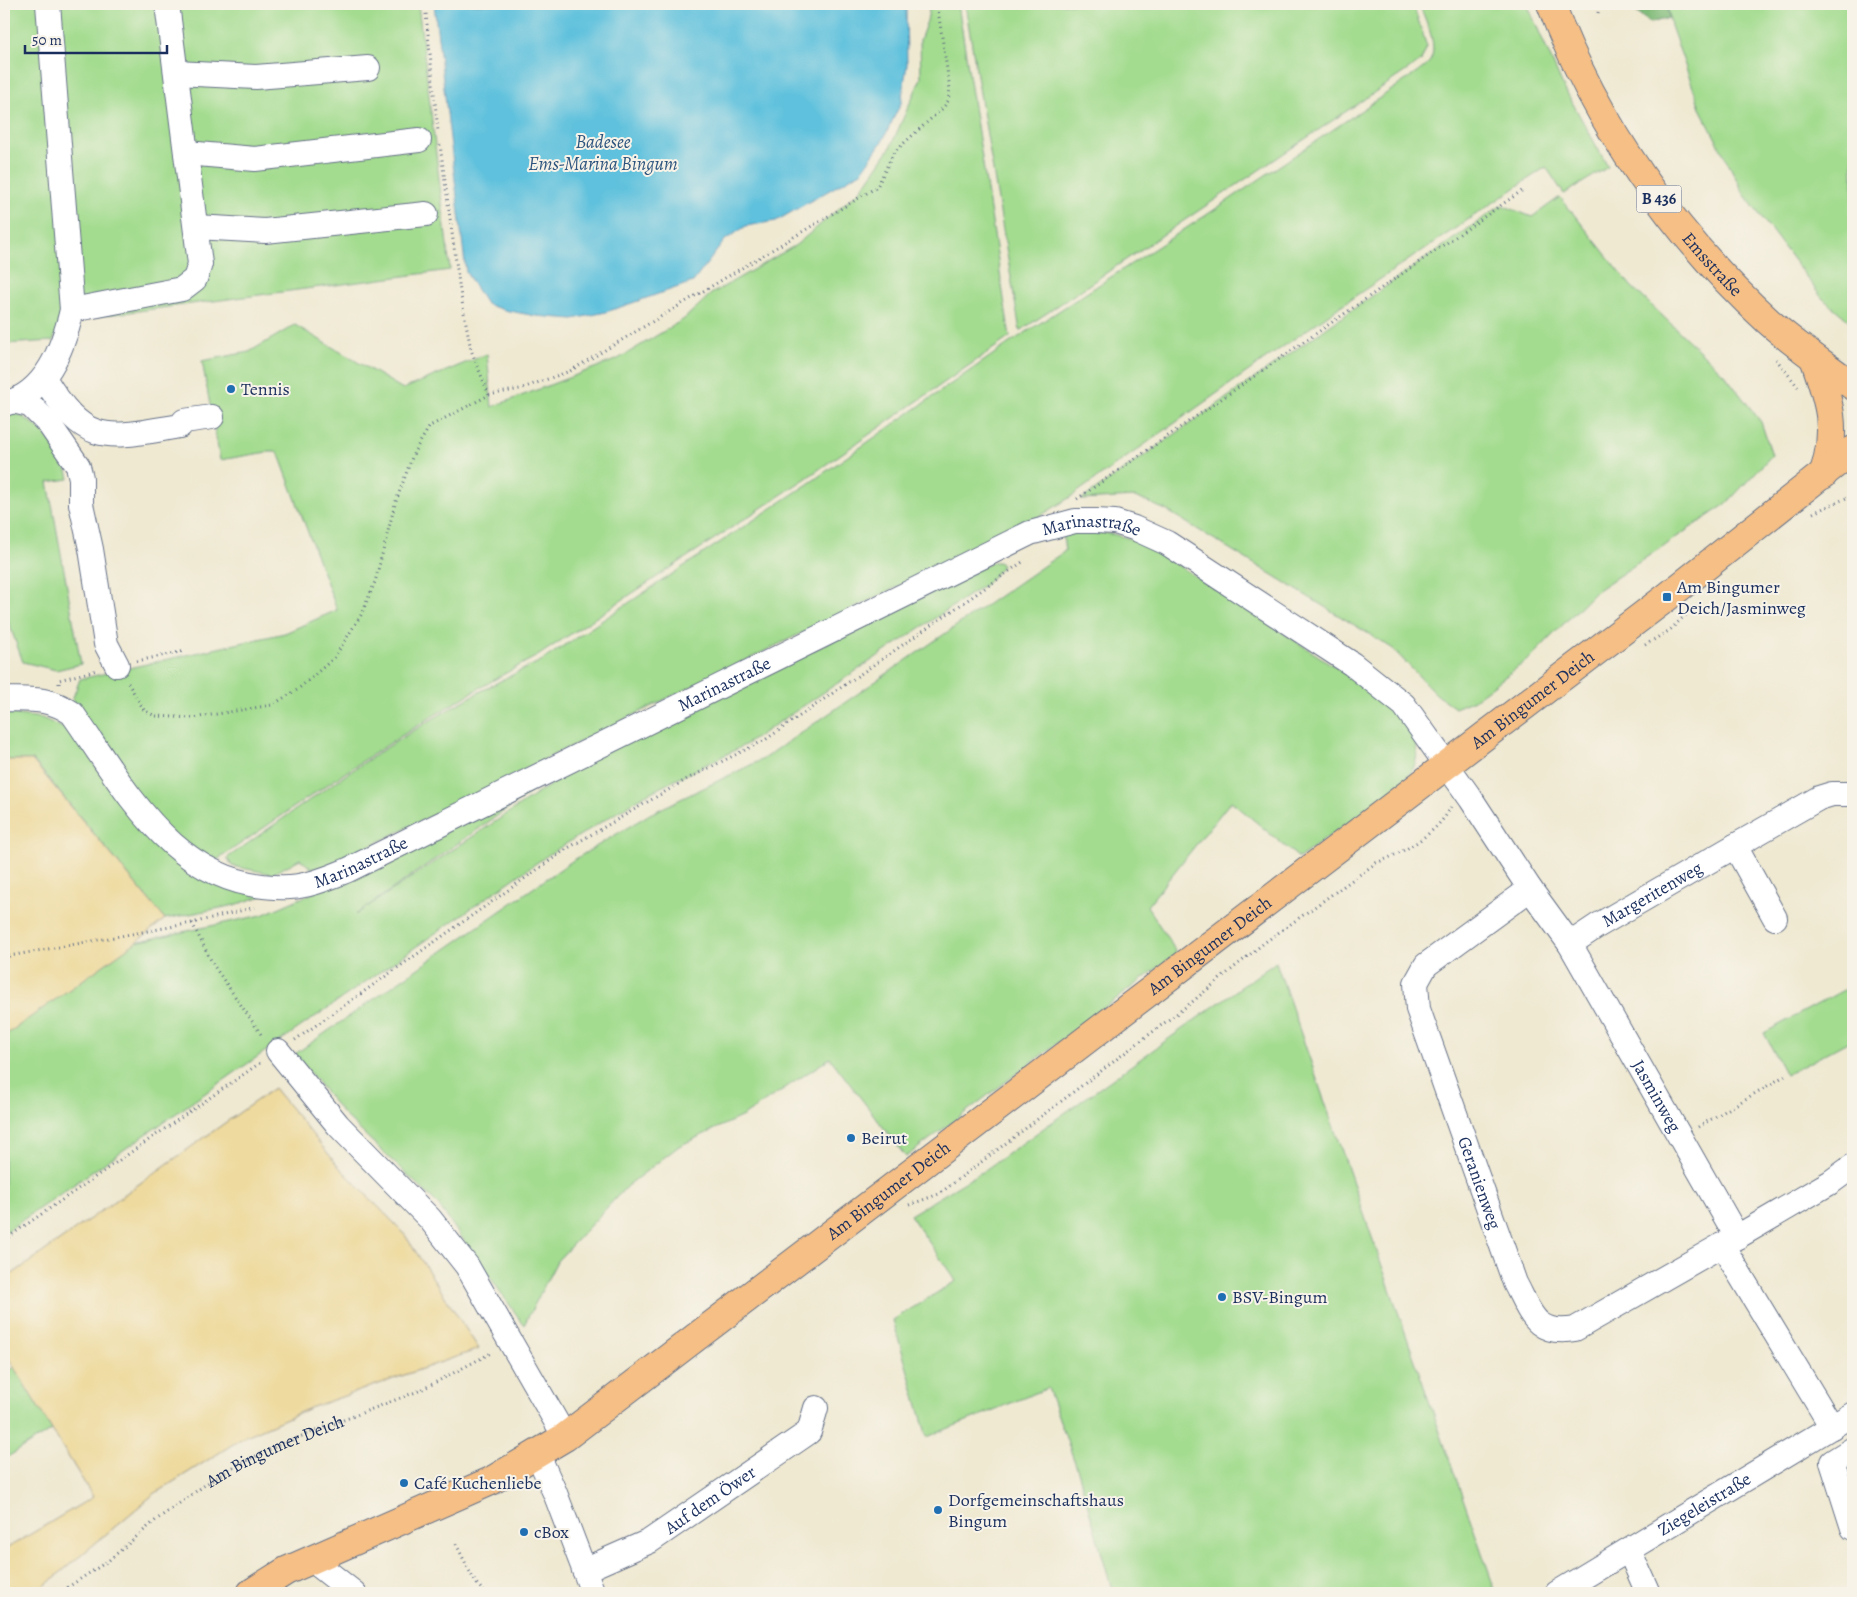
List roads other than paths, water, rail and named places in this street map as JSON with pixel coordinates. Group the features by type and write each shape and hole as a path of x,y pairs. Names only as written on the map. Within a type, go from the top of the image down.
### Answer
{"main road":[{"name":"Emsstraße","path":"1551,4 1577,64 1601,111 1627,154 1665,209 1738,292 1770,322 1814,358 1853,386"},
{"path":"1814,358 1831,412 1831,445 1823,475"},
{"name":"Am Bingumer Deich","path":"251,1593 286,1571 491,1481 565,1437 1448,765 1853,450"}],"street":[{"path":"9,403 38,386 44,378 67,333 72,310 48,4"},
{"path":"72,310 182,289 196,279 200,264 167,4"},
{"path":"176,73 256,77 368,68"},
{"path":"186,153 255,160 419,140"},
{"path":"196,227 265,231 426,214"},
{"path":"44,378 64,409 77,422 90,430 103,434 128,434 180,426 184,421 212,417"},
{"path":"9,403 30,405 49,424 78,466 81,478 80,504 91,549 106,644 117,665"},
{"name":"Marinastraße","path":"4,699 39,699 59,704 72,712 140,812 184,854 207,868 255,885 290,887 317,882 348,870 1030,533 1075,521 1096,521 1115,522 1134,528 1167,543 1352,664 1404,705 1448,765"},
{"name":"Jasminweg","path":"1448,765 1530,889 1570,944 1679,1136 1729,1241 1832,1427"},
{"name":"Margeritenweg","path":"1570,944 1596,926 1819,798 1832,794 1853,794"},
{"path":"1736,846 1775,918"},
{"name":"Geranienweg","path":"1530,889 1426,965 1416,983 1418,1009 1515,1283 1533,1317 1546,1329 1559,1332 1575,1329 1831,1182 1853,1166"},
{"path":"273,1047 338,1125 430,1219 467,1266 565,1437"},
{"name":"Auf dem Öwer","path":"584,1570 650,1542 809,1432 816,1408"},
{"name":"Ziegeleistraße","path":"1557,1593 1853,1414"},
{"path":"1853,1449 1832,1462 1853,1528"},
{"path":"538,1454 593,1593"},
{"path":"1629,1550 1648,1593"},
{"path":"312,1560 354,1593"}],"water":[{"name":"Badesee Ems-Marina Bingum","path":"434,4 906,4 907,65 901,103 883,140 861,172 776,221 746,226 725,240 693,282 606,312 573,319 536,316 504,310 486,304 466,272"}],"place":[{"name":"Tennis","path":"231,389"},
{"name":"Am Bingumer Deich/Jasminweg","path":"1667,597"},
{"name":"Beirut","path":"851,1138"},
{"name":"BSV-Bingum","path":"1222,1297"},
{"name":"Café Kuchenliebe","path":"404,1483"},
{"name":"Dorfgemeinschaftshaus Bingum","path":"938,1510"},
{"name":"cBox","path":"524,1532"}]}
